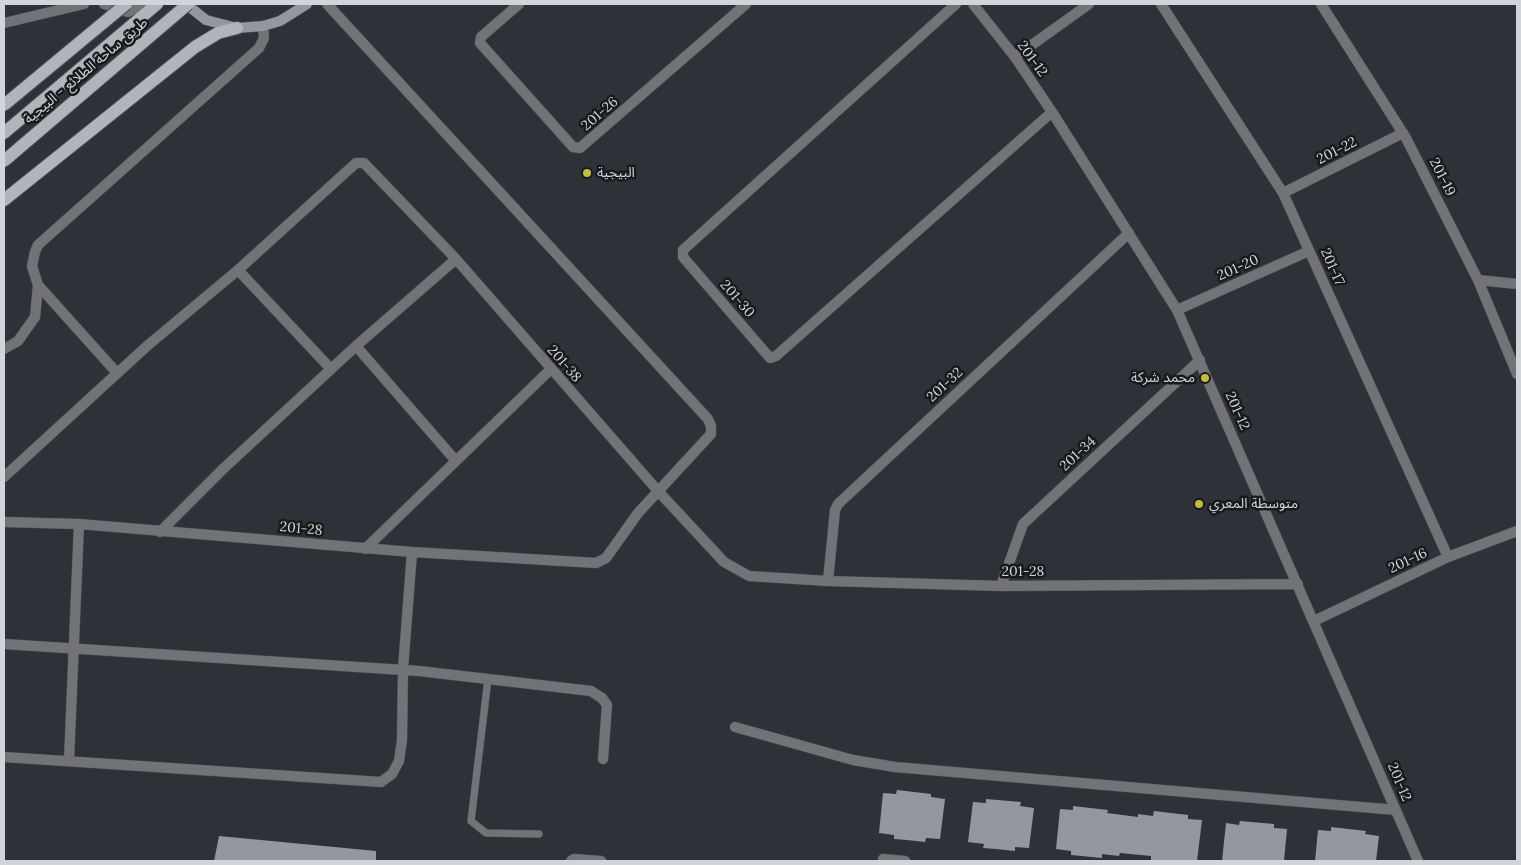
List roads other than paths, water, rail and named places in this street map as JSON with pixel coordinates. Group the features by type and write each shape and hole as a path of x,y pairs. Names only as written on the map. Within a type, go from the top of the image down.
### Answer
{"main road":[{"name":"طريق ساحة الطلائع - البيجية","path":"4,133 157,4"},
{"path":"187,4 206,20 237,28"},
{"name":"طريق ساحة الطلائع - البيجية","path":"4,161 187,4"},
{"path":"4,200 195,48 218,33 237,28 263,26 285,18 307,4"},
{"path":"4,105 122,7"}],"street":[{"path":"4,23 73,4"},
{"path":"61,8 84,4"},
{"path":"104,4 122,7 132,12 147,4"},
{"path":"327,4 710,422 712,430 708,438 658,491"},
{"name":"201-26","path":"519,4 481,37 480,44 573,147 580,148 746,4"},
{"name":"201-30","path":"956,4 684,250 683,257 770,358 776,356 1052,112"},
{"name":"201-12","path":"973,4 1015,57 1052,112 1177,310 1418,861"},
{"path":"1015,57 1089,4"},
{"name":"201-17","path":"1161,4 1283,193 1448,557"},
{"name":"201-19","path":"1321,4 1403,133 1478,280 1517,374"},
{"path":"4,349 18,341 35,317 38,285 32,266 38,245 258,48 264,38 263,26"},
{"name":"201-22","path":"1283,193 1403,133"},
{"name":"201-38","path":"238,270 356,163 364,163 456,260 658,491 724,562 749,576"},
{"name":"201-32","path":"828,582 838,504 1129,233"},
{"name":"201-20","path":"1177,310 1309,251"},
{"path":"160,532 193,497 356,346 456,260"},
{"path":"4,477 117,373 238,270 332,369"},
{"path":"1478,280 1517,284"},
{"path":"38,285 117,373"},
{"path":"356,346 456,461"},
{"name":"201-34","path":"1001,586 1023,524 1200,360"},
{"path":"365,548 551,369"},
{"name":"201-28","path":"4,522 79,524 412,552 596,563 606,558 632,520 658,491"},
{"path":"69,760 79,524"},
{"name":"201-16","path":"1314,621 1448,557 1517,531"},
{"path":"4,756 221,773 382,782 392,774 399,761 402,740 403,670 412,552"},
{"name":"201-28","path":"749,576 828,582 1001,586 1298,584"},
{"path":"4,644 403,670 591,691 602,698 607,705 603,759"},
{"path":"735,727 830,754 895,767 1396,810"},
{"path":"571,861 574,859 601,861"},
{"path":"883,859 905,861"}],"lane":[{"path":"488,679 471,821 486,833 539,834"}],"place":[{"name":"البيجية","path":"587,173"},
{"name":"محمد شركة","path":"1205,378"},
{"name":"متوسطة المعري","path":"1199,504"}]}
